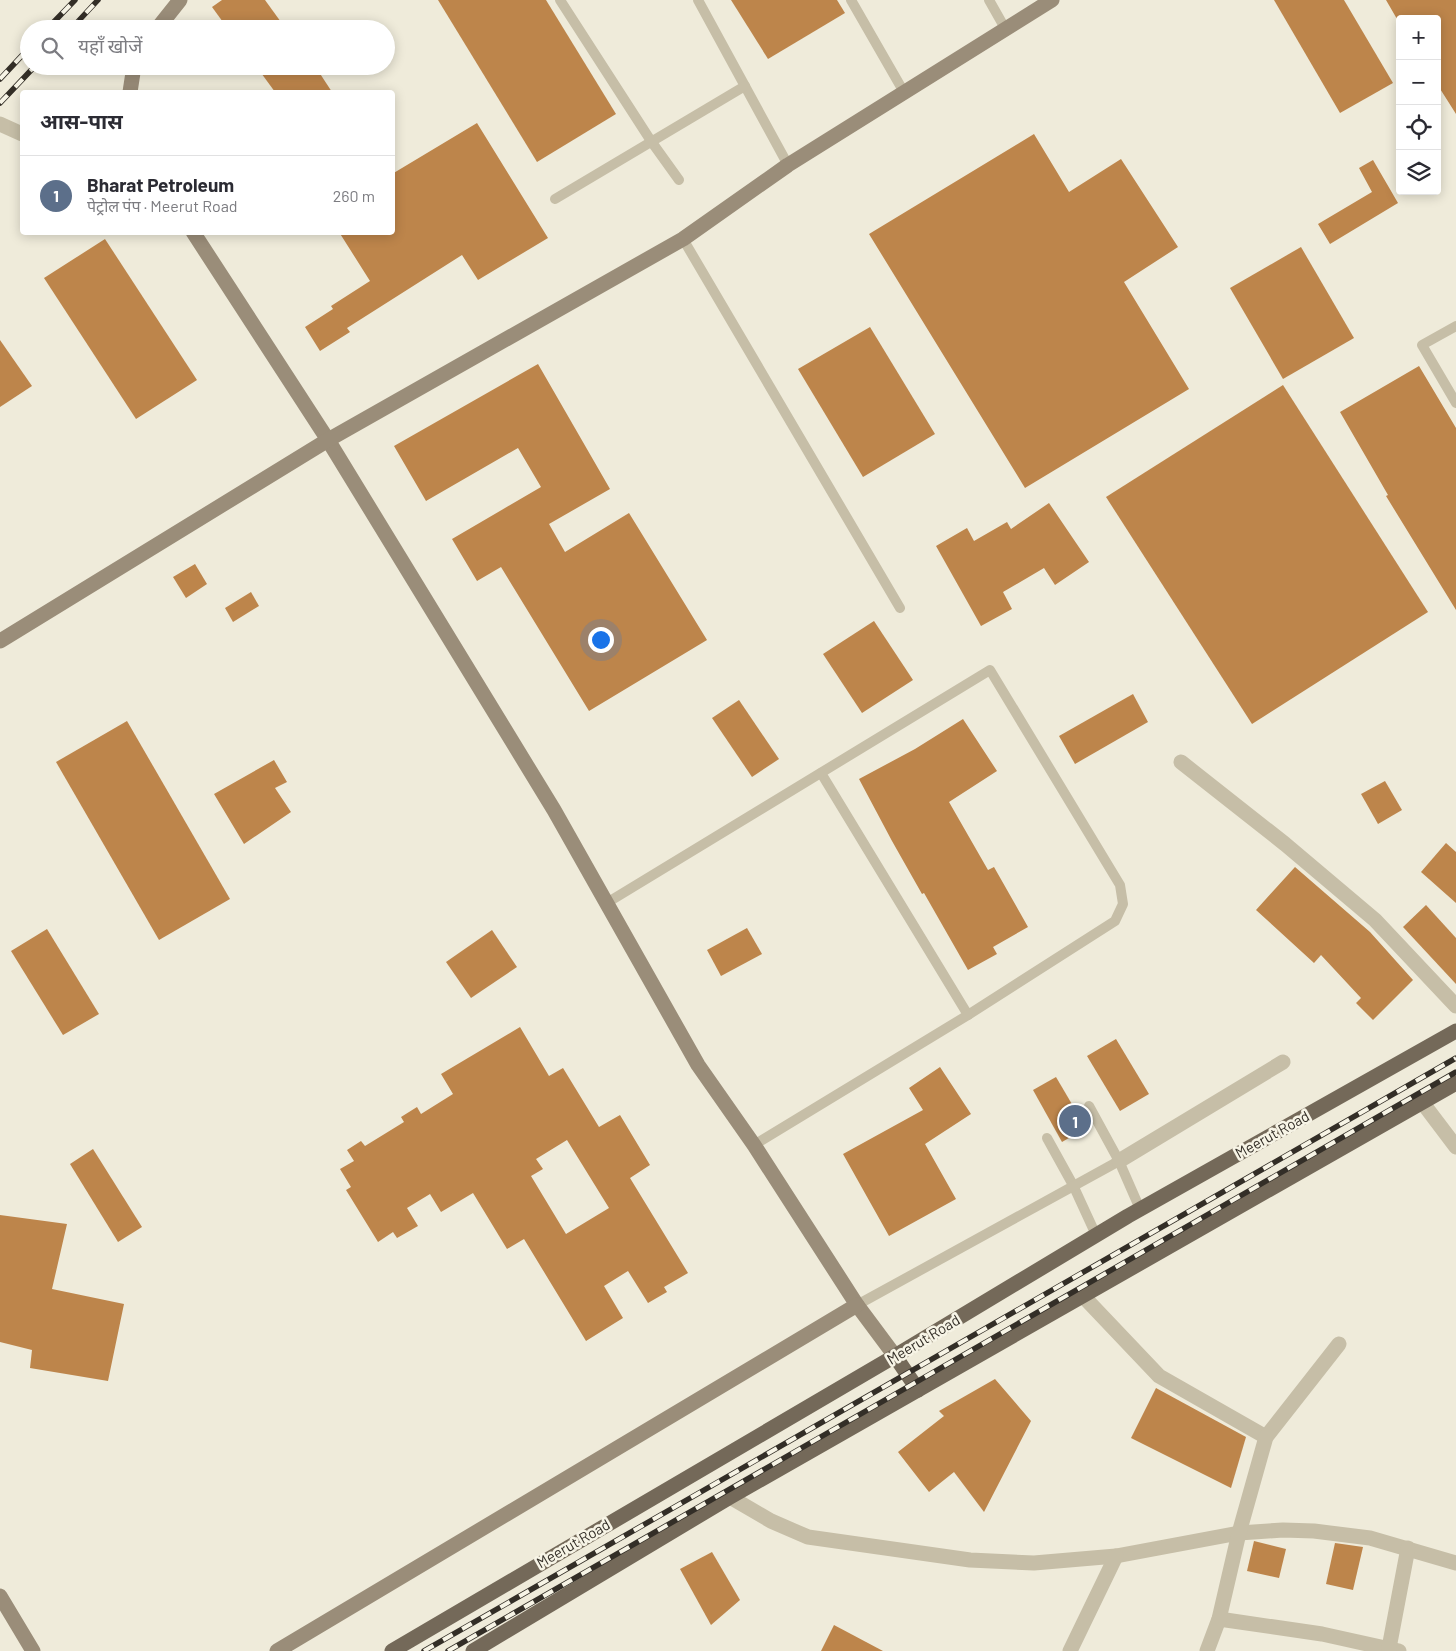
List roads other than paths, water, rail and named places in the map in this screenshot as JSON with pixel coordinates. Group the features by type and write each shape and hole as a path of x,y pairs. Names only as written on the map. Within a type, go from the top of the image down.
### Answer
{"main road":[{"name":"Meerut Road","path":"392,1651 895,1356 1140,1209 1456,1031"},
{"path":"474,1651 730,1497 1456,1083"},
{"path":"895,1356 918,1390"}],"street":[{"path":"163,20 180,0"},
{"path":"0,641 328,440 683,239 788,165 905,94 1052,0"},
{"path":"130,90 133,75"},
{"path":"0,124 20,133"},
{"path":"195,235 328,440 554,810 605,904 698,1066 754,1145 857,1305 895,1356"},
{"path":"1181,762 1285,844 1375,920 1456,1006"},
{"path":"1119,1161 1283,1062"},
{"path":"1422,1102 1456,1148"},
{"path":"1082,1296 1159,1376 1266,1437"},
{"path":"276,1651 857,1305"},
{"path":"1206,1651 1219,1619 1266,1437 1339,1344"},
{"path":"730,1497 771,1521 808,1536 970,1560 1034,1563 1116,1556 1240,1533 1314,1531 1370,1538 1456,1563"},
{"path":"1219,1619 1322,1634 1394,1650 1408,1548"},
{"path":"1070,1651 1116,1556"},
{"path":"0,1596 33,1651"}],"lane":[{"path":"560,0 651,141 679,180"},
{"path":"698,0 788,165"},
{"path":"851,0 905,94"},
{"path":"989,0 1006,30"},
{"path":"555,199 745,86"},
{"path":"683,239 900,608"},
{"path":"1456,326 1422,345 1456,403"},
{"path":"605,904 990,670 1120,885 1123,904 1116,920 968,1015 754,1145"},
{"path":"821,773 968,1015"},
{"path":"1089,1106 1119,1161 1140,1209"},
{"path":"1047,1138 1073,1186 1096,1236"},
{"path":"857,1305 1119,1161"}],"railway":[{"path":"56,20 75,0"},
{"path":"79,20 98,0"},
{"path":"0,79 20,58"},
{"path":"0,103 26,75"},
{"path":"424,1651 1456,1058"},
{"path":"448,1651 1456,1072"}],"place":[{"name":"Bharat Petroleum","path":"1075,1121"}]}
